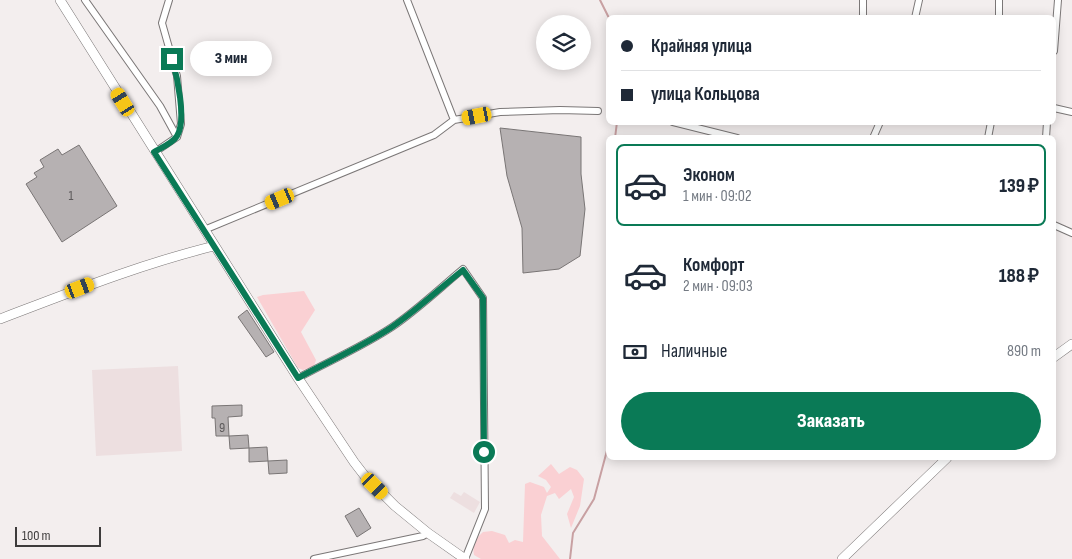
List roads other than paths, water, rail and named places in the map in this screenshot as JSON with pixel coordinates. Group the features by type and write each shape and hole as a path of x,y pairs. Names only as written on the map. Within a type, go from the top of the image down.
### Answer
{"street":[{"path":"60,0 298,378 364,475 395,506 428,533 465,559 485,509 485,500 483,298 463,270 418,309 392,327 370,341 298,378"},
{"path":"85,0 160,106 176,137"},
{"path":"407,0 454,120"},
{"path":"863,0 863,15"},
{"path":"916,15 919,0"},
{"path":"999,0 999,15"},
{"path":"1056,26 1058,0"},
{"path":"154,152 176,137 181,124 177,76 162,23 169,1"},
{"path":"1056,108 1072,112"},
{"path":"204,230 434,135 454,120 500,112 598,111"},
{"path":"685,125 725,135"},
{"path":"1056,225 1072,233"},
{"path":"0,319 124,272 167,258 214,246"},
{"path":"1056,356 1072,344"},
{"path":"842,559 945,460"},
{"path":"314,559 423,536 428,533"}],"waterway":[{"path":"600,0 608,15"},
{"path":"615,135 617,125"},
{"path":"570,559 573,533 594,499 606,454"}]}
